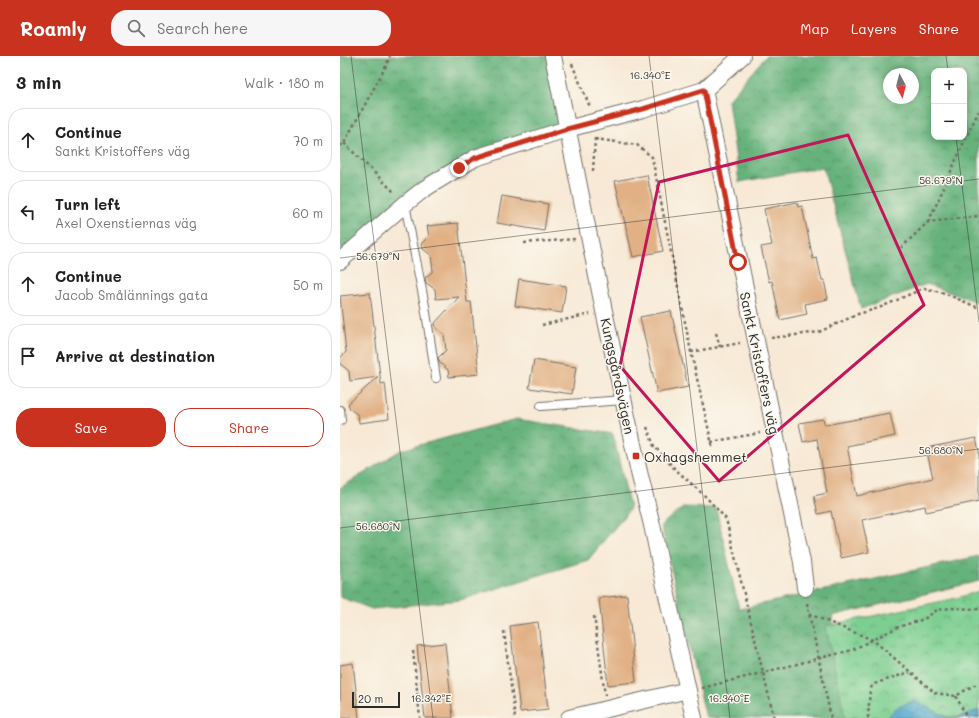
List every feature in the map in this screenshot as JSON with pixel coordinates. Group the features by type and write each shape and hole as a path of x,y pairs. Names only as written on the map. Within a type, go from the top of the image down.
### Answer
{"street":[{"name":"Kungsgårdsvägen","path":"553,56 604,311 694,718"},
{"path":"340,261 424,189 475,158 567,129 643,109 704,90 742,56"},
{"name":"Sankt Kristoffers väg","path":"704,90 802,562 805,588"},
{"path":"569,718 688,690"}],"lane":[{"path":"405,204 425,306 436,378"},
{"path":"541,406 624,400"},
{"path":"340,410 341,420"}],"path":[{"path":"340,146 344,143 390,56"},
{"path":"570,61 592,111 595,139 593,177"},
{"path":"901,248 928,222 979,111"},
{"path":"595,139 637,144 652,157 691,352 713,449"},
{"path":"344,143 405,204"},
{"path":"928,222 979,216"},
{"path":"524,243 589,238"},
{"path":"691,352 755,340 819,332 858,314 879,308 924,288 944,293 979,308"},
{"path":"542,325 604,311"},
{"path":"716,333 720,347"},
{"path":"646,426 654,446 674,468 706,497 726,519 774,718"},
{"path":"711,442 774,431"},
{"path":"805,588 831,718"},
{"path":"688,690 852,650 898,627 924,619 937,610 951,608 979,609"},
{"path":"809,614 874,640 935,693 956,696 974,685 979,685"},
{"path":"594,616 606,709"},
{"path":"504,632 515,718"},
{"path":"413,651 420,718"},
{"path":"868,718 870,689 874,684 910,672"},
{"path":"956,696 968,718"}],"highlighted area":[{"path":"848,135 924,305 719,481 620,366 659,182"}],"green space":[{"path":"340,56 553,56 567,129 475,158 340,261"},
{"path":"766,56 979,56 979,303 927,284 861,309 823,167 739,182 728,100"},
{"path":"516,419 613,434 630,509 588,560 460,600 372,609 340,597 340,488 401,450"},
{"path":"684,507 716,508 739,609 979,556 979,581 832,616 856,718 706,718 661,525"},
{"path":"979,591 979,718 845,718 826,626 957,598"}],"water":[{"path":"914,701 947,717 958,717 979,710 979,718 887,718 896,708"}],"building":[{"path":"647,175 663,251 633,257 615,181"},
{"path":"502,196 548,204 544,231 497,223"},
{"path":"797,202 798,207 802,206 813,259 817,258 828,299 805,304 807,314 780,320 772,281 769,282 761,247 772,245 764,209"},
{"path":"458,223 467,302 471,302 479,374 449,377 448,370 440,363 438,358 446,350 444,334 436,328 435,323 459,297 436,299 435,289 426,283 425,278 433,271 431,255 423,249 421,244 429,236 427,226"},
{"path":"519,279 566,286 562,313 515,306"},
{"path":"370,293 381,384 385,383 389,419 359,423 358,415 350,409 348,404 378,377 350,381 349,371 340,364 340,358 346,352 340,296"},
{"path":"671,311 688,387 657,393 640,317"},
{"path":"534,360 576,367 572,394 529,388"},
{"path":"890,413 895,436 847,446 857,496 933,478 926,448 976,438 979,451 979,501 926,512 925,506 862,520 869,552 841,558 831,511 818,514 814,496 827,493 817,439 803,442 799,423 823,419 825,425"},
{"path":"627,595 636,682 608,685 599,598"},
{"path":"538,622 548,709 520,712 510,626"},
{"path":"445,643 453,718 425,718 417,646"},
{"path":"353,663 359,718 340,718 340,665"}],"place":[{"name":"Oxhagshemmet","path":"636,456"}],"route":[{"path":"459,168 475,158 567,129 643,109 704,90 738,262"}]}
